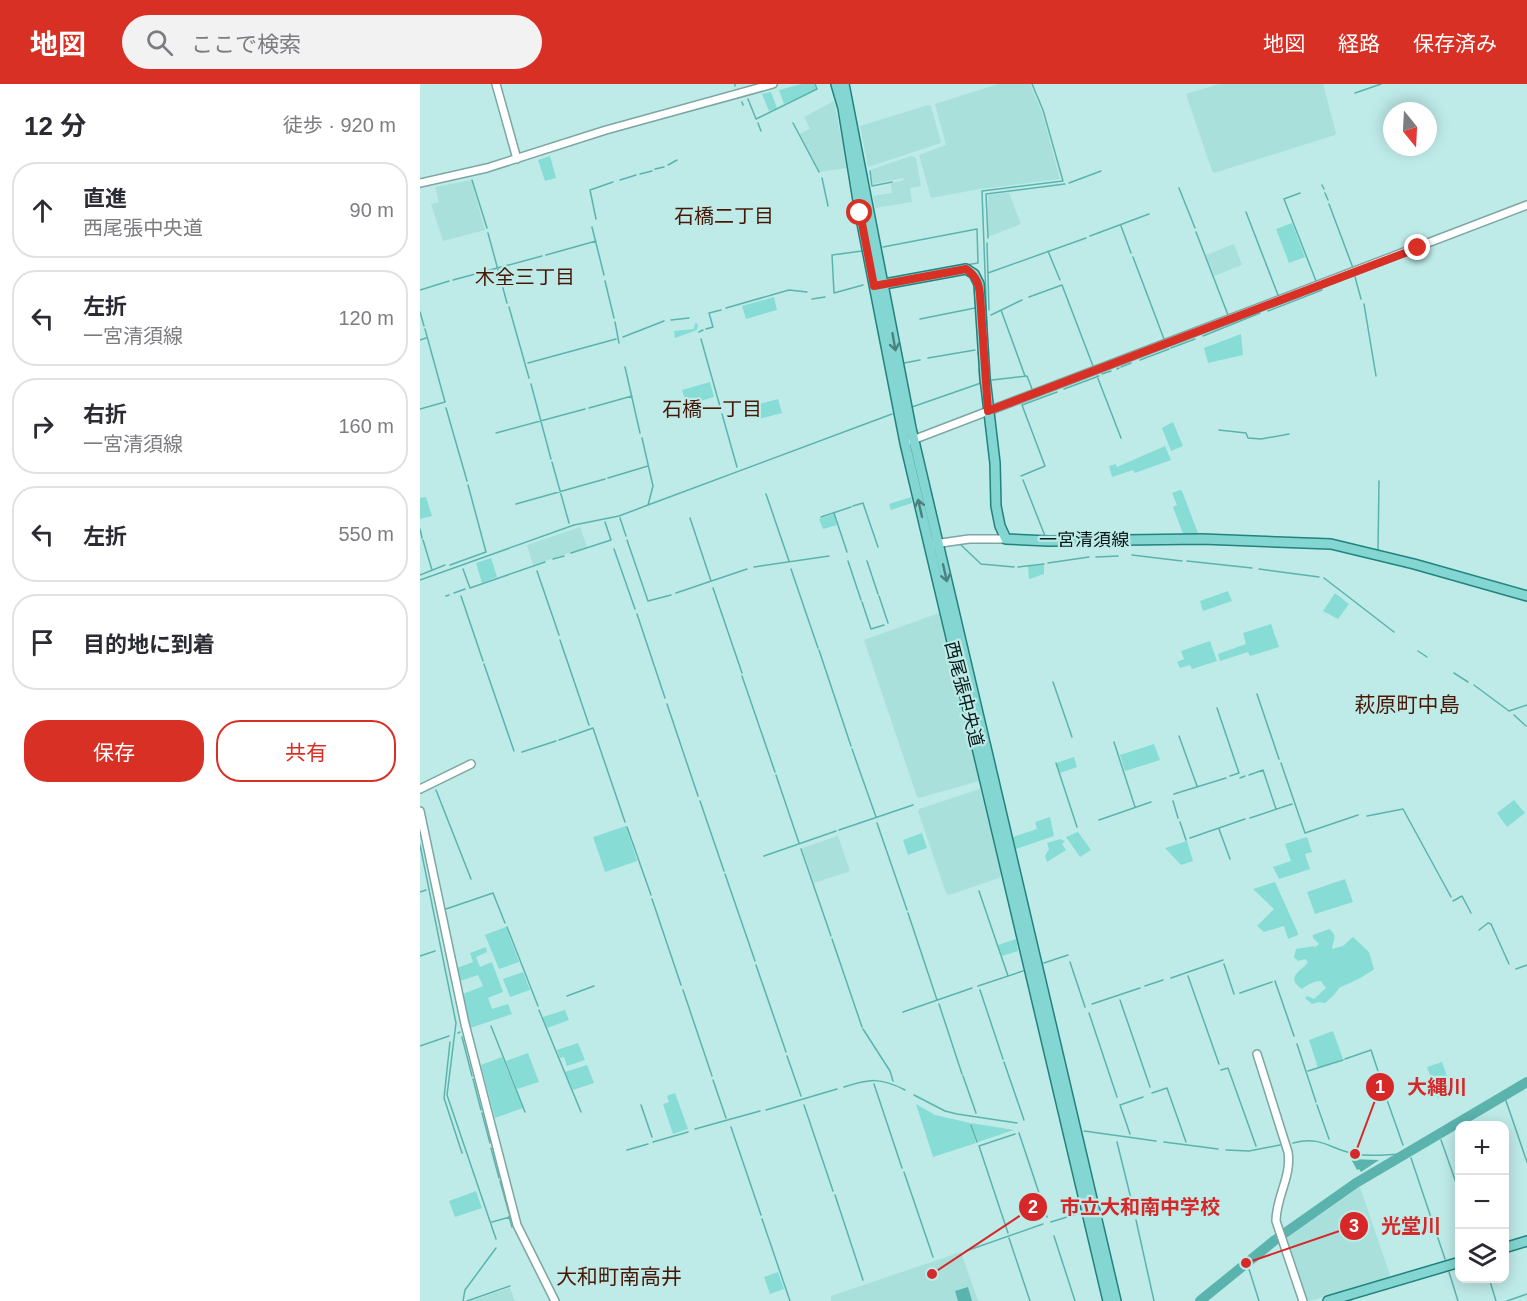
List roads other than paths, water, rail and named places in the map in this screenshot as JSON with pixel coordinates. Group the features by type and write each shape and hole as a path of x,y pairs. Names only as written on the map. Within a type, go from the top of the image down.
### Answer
{"main road":[{"name":"西尾張中央道","path":"836,84 843,108 909,442 1108,1301"},
{"name":"西尾張中央道","path":"844,84 879,285"},
{"path":"879,285 966,269 974,274 979,284 985,381 995,463 996,506 1000,526 1006,539"},
{"name":"一宮清須線","path":"1006,539 1048,541 1202,539 1330,544 1414,564 1527,596"},
{"name":"西尾張中央道","path":"933,544 1116,1301"},
{"path":"1509,1246 1527,1241"},
{"path":"1328,1301 1455,1263"}],"street":[{"path":"496,84 517,159"},
{"path":"420,183 517,159 606,130 772,84"},
{"path":"909,442 1527,205"},
{"path":"933,544 969,539 1006,539"},
{"path":"420,789 471,764"},
{"path":"420,811 465,1024 517,1225 555,1301"},
{"path":"1257,1054 1287,1148 1289,1161 1276,1212 1281,1236 1303,1301"}],"waterway":[{"path":"756,119 817,89 815,84"},
{"path":"989,381 982,191 1063,181 1043,110 1032,84"},
{"path":"1355,93 1381,84"},
{"path":"748,99 756,119"},
{"path":"758,123 761,131"},
{"path":"793,123 819,172"},
{"path":"668,165 677,160"},
{"path":"655,169 664,167"},
{"path":"640,174 652,171"},
{"path":"870,171 872,186 892,182"},
{"path":"1069,183 1101,171"},
{"path":"620,180 636,175"},
{"path":"822,178 828,206"},
{"path":"472,180 487,228"},
{"path":"596,219 590,190 613,182"},
{"path":"988,238 986,194 1065,184"},
{"path":"1322,185 1324,189"},
{"path":"1179,188 1195,228"},
{"path":"1300,193 1284,199 1316,281"},
{"path":"1325,193 1328,200"},
{"path":"1329,204 1353,268"},
{"path":"1246,212 1278,295"},
{"path":"1090,236 1149,214"},
{"path":"1121,226 1131,253"},
{"path":"592,227 604,275"},
{"path":"883,247 977,229 978,263 966,265"},
{"path":"1196,232 1228,315"},
{"path":"488,233 507,303"},
{"path":"988,273 1086,238"},
{"path":"546,255 596,241"},
{"path":"987,243 989,310"},
{"path":"862,251 832,255 834,293 863,285"},
{"path":"1048,251 1060,280"},
{"path":"453,280 542,256"},
{"path":"1133,257 1164,339"},
{"path":"1355,277 1361,299"},
{"path":"420,290 449,281"},
{"path":"605,281 614,318"},
{"path":"1029,297 1062,285 1093,366"},
{"path":"974,286 976,309"},
{"path":"726,308 789,290 807,292"},
{"path":"1268,311 1322,290"},
{"path":"812,299 825,297"},
{"path":"991,315 1022,300"},
{"path":"1364,304 1376,376"},
{"path":"509,307 529,378"},
{"path":"920,319 975,308"},
{"path":"706,329 713,327 709,313 721,310"},
{"path":"1001,310 1025,376"},
{"path":"420,312 424,326"},
{"path":"976,312 978,343"},
{"path":"1203,336 1260,313"},
{"path":"671,320 689,318"},
{"path":"623,337 664,321"},
{"path":"615,322 619,343"},
{"path":"420,409 445,402 425,329"},
{"path":"699,332 703,330"},
{"path":"420,340 426,338"},
{"path":"528,363 616,339"},
{"path":"701,339 721,410"},
{"path":"1171,348 1195,339"},
{"path":"1140,360 1169,349"},
{"path":"928,358 975,350"},
{"path":"904,363 920,360"},
{"path":"1121,367 1131,363"},
{"path":"625,367 640,433"},
{"path":"979,369 980,383"},
{"path":"1102,374 1111,371"},
{"path":"992,380 1027,376 1032,389"},
{"path":"1097,376 1121,438"},
{"path":"1064,389 1099,376"},
{"path":"912,407 981,383"},
{"path":"531,384 551,459"},
{"path":"1021,476 1045,466 1022,405 1057,392"},
{"path":"589,408 632,396"},
{"path":"446,408 467,481"},
{"path":"496,433 585,409"},
{"path":"722,414 737,467"},
{"path":"420,580 574,525 619,516 892,414"},
{"path":"1219,430 1246,433 1248,438 1261,439 1289,434"},
{"path":"642,438 653,486 648,505"},
{"path":"552,462 569,523"},
{"path":"608,478 648,466"},
{"path":"516,504 605,479"},
{"path":"1023,480 1045,536"},
{"path":"1378,550 1379,481"},
{"path":"450,565 486,552 468,485"},
{"path":"766,494 789,561"},
{"path":"853,506 863,503 878,547"},
{"path":"821,517 851,507"},
{"path":"834,513 847,552"},
{"path":"620,518 626,536"},
{"path":"690,518 711,581"},
{"path":"571,553 611,540 605,522"},
{"path":"420,529 422,538"},
{"path":"423,540 432,570"},
{"path":"627,540 648,601 671,595"},
{"path":"961,545 981,564 1014,567"},
{"path":"614,549 635,609"},
{"path":"1132,555 1182,561"},
{"path":"553,559 564,556"},
{"path":"754,567 829,556"},
{"path":"1096,557 1118,556"},
{"path":"1048,563 1089,557"},
{"path":"848,561 861,600"},
{"path":"867,561 878,594"},
{"path":"1187,561 1252,568"},
{"path":"463,569 470,588 545,562"},
{"path":"1018,567 1044,564"},
{"path":"420,575 445,565"},
{"path":"676,593 747,569"},
{"path":"791,569 818,648"},
{"path":"1259,569 1319,577"},
{"path":"537,571 559,635"},
{"path":"1324,578 1394,632"},
{"path":"713,588 742,673"},
{"path":"454,593 465,589"},
{"path":"461,596 483,661"},
{"path":"879,596 888,623"},
{"path":"862,602 871,629 884,625"},
{"path":"637,614 665,698"},
{"path":"560,640 589,725"},
{"path":"819,650 851,746"},
{"path":"1418,651 1427,657"},
{"path":"484,664 514,751"},
{"path":"1454,673 1468,682"},
{"path":"742,676 775,772"},
{"path":"1053,682 1072,737"},
{"path":"1474,685 1509,711 1527,705"},
{"path":"1257,694 1279,759"},
{"path":"667,704 698,796"},
{"path":"1217,708 1239,773 1230,776"},
{"path":"1514,715 1526,726"},
{"path":"559,740 593,728 625,822"},
{"path":"1179,736 1197,786"},
{"path":"522,752 556,741"},
{"path":"1114,742 1135,807"},
{"path":"852,749 876,817"},
{"path":"1056,763 1077,827"},
{"path":"1281,763 1305,833 1358,815"},
{"path":"1249,775 1263,770 1276,809"},
{"path":"776,775 799,843"},
{"path":"1240,778 1245,776"},
{"path":"1174,794 1226,778"},
{"path":"436,790 471,879"},
{"path":"700,801 724,871"},
{"path":"1173,801 1178,818"},
{"path":"1099,820 1151,802"},
{"path":"1250,818 1292,804"},
{"path":"839,830 913,805"},
{"path":"1367,816 1403,809 1451,897"},
{"path":"1190,838 1245,819"},
{"path":"1180,822 1186,840"},
{"path":"877,823 907,910"},
{"path":"627,827 651,895"},
{"path":"1219,829 1230,859"},
{"path":"764,856 836,831"},
{"path":"420,845 456,1023 447,1095 496,1239"},
{"path":"801,849 831,936"},
{"path":"725,874 755,961"},
{"path":"420,892 426,890"},
{"path":"979,891 1008,976"},
{"path":"446,909 493,893 505,923"},
{"path":"1453,901 1462,896 1471,913"},
{"path":"652,899 681,985"},
{"path":"908,913 937,1000"},
{"path":"1479,930 1488,923 1491,924 1509,964"},
{"path":"507,927 538,1006"},
{"path":"832,939 862,1027"},
{"path":"420,956 435,951"},
{"path":"1044,963 1068,955"},
{"path":"1171,978 1223,960"},
{"path":"1070,962 1085,1007"},
{"path":"1224,964 1234,994"},
{"path":"756,965 786,1052"},
{"path":"1516,969 1527,965"},
{"path":"978,986 1023,971"},
{"path":"1188,976 1219,1064"},
{"path":"1145,986 1163,980"},
{"path":"1275,981 1294,1036"},
{"path":"1240,993 1272,982"},
{"path":"567,996 594,986"},
{"path":"903,1012 972,988"},
{"path":"1092,1004 1140,988"},
{"path":"683,990 712,1076"},
{"path":"980,990 1003,1059"},
{"path":"1120,1000 1150,1087"},
{"path":"939,1004 962,1074"},
{"path":"539,1010 581,1112"},
{"path":"1089,1013 1117,1097"},
{"path":"491,1026 525,1112"},
{"path":"863,1029 890,1071 893,1081"},
{"path":"420,1046 449,1036"},
{"path":"462,1037 472,1076"},
{"path":"450,1042 444,1098 462,1153"},
{"path":"1297,1044 1316,1102"},
{"path":"1345,1059 1371,1050 1381,1080"},
{"path":"787,1056 801,1096"},
{"path":"1308,1071 1343,1060"},
{"path":"1004,1062 1024,1120"},
{"path":"1221,1070 1228,1068 1256,1146"},
{"path":"963,1076 976,1113"},
{"path":"473,1079 481,1110"},
{"path":"713,1080 726,1118"},
{"path":"844,1087 861,1082 882,1081 905,1090"},
{"path":"1200,1301 1275,1240 1356,1183 1527,1082"},
{"path":"1381,1083 1403,1145"},
{"path":"874,1084 902,1168"},
{"path":"1152,1093 1167,1088 1186,1142"},
{"path":"766,1110 837,1089"},
{"path":"914,1095 945,1111 1017,1123"},
{"path":"1504,1095 1527,1162"},
{"path":"1130,1134 1120,1105 1143,1097"},
{"path":"641,1105 652,1137"},
{"path":"804,1105 833,1191"},
{"path":"1317,1105 1329,1139"},
{"path":"695,1129 760,1111"},
{"path":"482,1113 490,1143"},
{"path":"971,1125 977,1142"},
{"path":"731,1127 761,1215"},
{"path":"1084,1131 1156,1141"},
{"path":"653,1142 688,1132"},
{"path":"1019,1133 1047,1217"},
{"path":"1008,1233 979,1146 1015,1134"},
{"path":"1441,1140 1455,1180"},
{"path":"1117,1142 1135,1215"},
{"path":"1164,1142 1218,1149"},
{"path":"1293,1143 1320,1142 1362,1155 1404,1154"},
{"path":"627,1150 648,1144"},
{"path":"1226,1150 1249,1151 1280,1145"},
{"path":"491,1148 499,1178"},
{"path":"1411,1158 1445,1259"},
{"path":"904,1172 933,1257"},
{"path":"500,1181 509,1213"},
{"path":"835,1195 863,1280"},
{"path":"1051,1222 1080,1213"},
{"path":"509,1216 512,1227"},
{"path":"492,1222 510,1217"},
{"path":"762,1219 790,1301"},
{"path":"1136,1220 1154,1301"},
{"path":"966,1251 1043,1224"},
{"path":"1054,1236 1075,1301"},
{"path":"1009,1238 1030,1301"},
{"path":"463,1301 465,1290 496,1248"},
{"path":"1249,1269 1259,1301"},
{"path":"1449,1272 1458,1301"},
{"path":"1491,1283 1496,1301"},
{"path":"467,1301 510,1286"},
{"path":"1507,1301 1527,1294"}],"place":[{"name":"大縄川","path":"1355,1154"},
{"name":"光堂川","path":"1246,1263"},
{"name":"市立大和南中学校","path":"932,1274"}],"district":[{"name":"石橋二丁目","path":"724,216"},
{"name":"木全三丁目","path":"525,277"},
{"name":"石橋一丁目","path":"712,409"},
{"name":"萩原町中島","path":"1407,705"},
{"name":"大和町南高井","path":"619,1277"}]}
